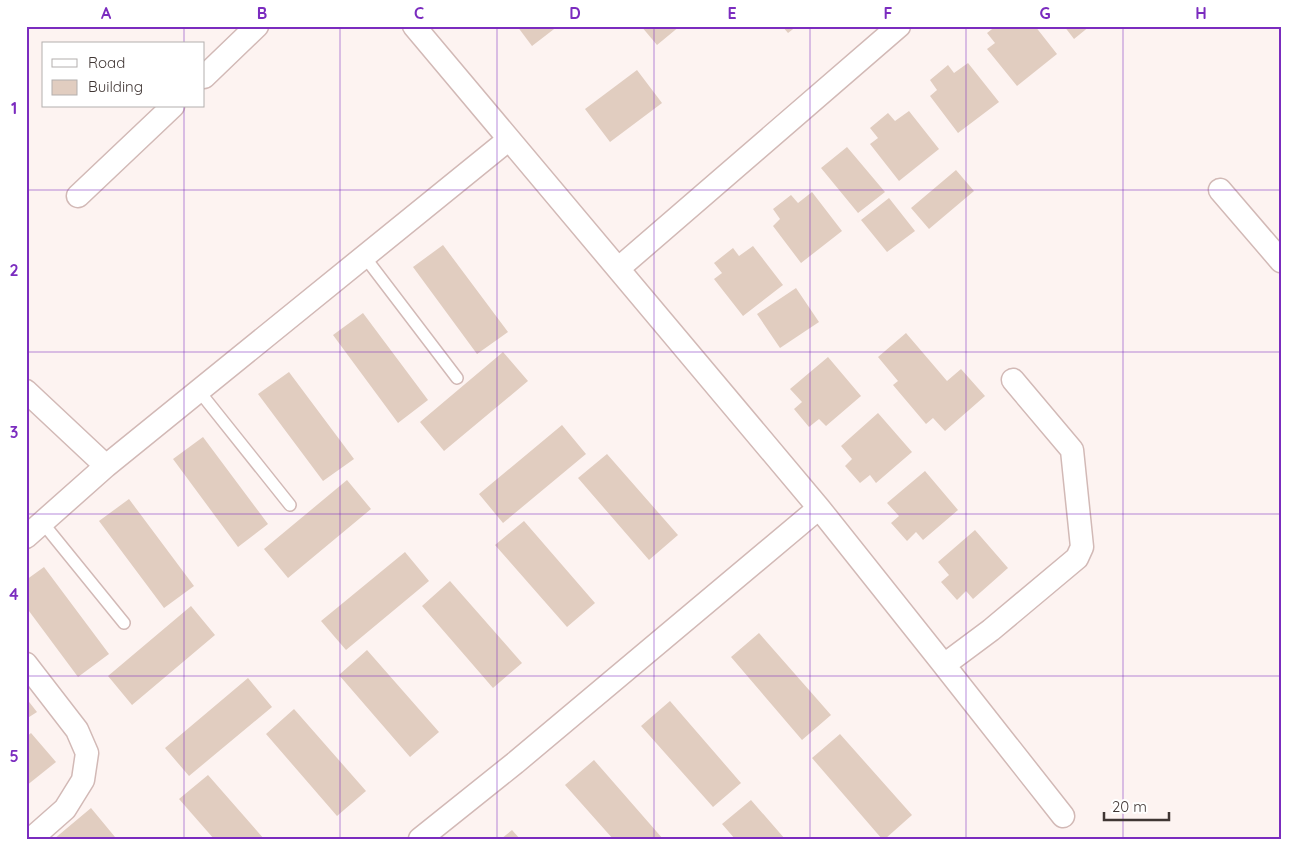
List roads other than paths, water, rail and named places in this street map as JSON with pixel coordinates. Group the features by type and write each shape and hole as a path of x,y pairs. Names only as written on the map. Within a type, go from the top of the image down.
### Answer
{"street":[{"path":"205,76 257,26"},
{"path":"414,26 508,140 619,268 776,460 819,508 1063,816"},
{"path":"619,268 899,26"},
{"path":"78,196 171,108"},
{"path":"34,530 106,466 508,140"},
{"path":"1220,190 1281,261"},
{"path":"944,665 991,630 1077,558 1082,546 1072,450 1013,380"},
{"path":"26,391 106,466"},
{"path":"420,839 515,763 819,508"},
{"path":"26,664 77,730 87,753 84,780 65,809 31,839"}],"lane":[{"path":"364,256 457,378"},
{"path":"198,391 290,505"},
{"path":"34,530 124,623"}]}
